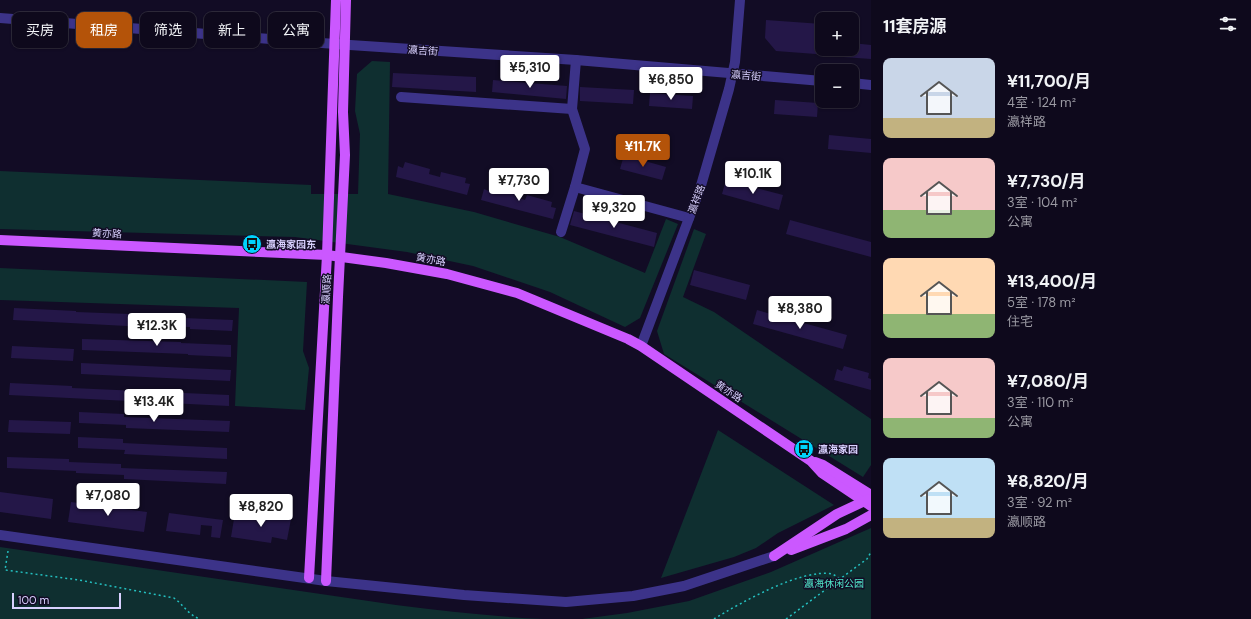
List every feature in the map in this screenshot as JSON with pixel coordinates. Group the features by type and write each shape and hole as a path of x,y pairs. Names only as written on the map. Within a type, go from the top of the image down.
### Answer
{"main road":[{"name":"瀛顺路","path":"326,580 337,305 341,257 345,155 340,44 336,0"},
{"name":"瀛顺路","path":"309,578 340,44 346,0"},
{"name":"黄亦路","path":"0,240 327,255 447,274 517,293 628,339 640,346 811,461 822,473 869,500"},
{"path":"774,556 837,514 869,500"},
{"path":"774,556 846,529 871,515"}],"street":[{"name":"瀛祥路","path":"640,346 700,189 733,74 740,0"},
{"name":"瀛吉街","path":"0,18 340,44 576,60 815,80"},
{"path":"561,232 585,149 572,109 576,60"},
{"path":"859,84 871,85"},
{"path":"401,97 572,109"},
{"path":"575,187 689,218"},
{"path":"0,535 309,578 464,595 566,602 633,596 684,586 774,556"}],"path":[{"path":"8,551 5,570 79,580 174,598 179,601 190,614 200,619"},
{"path":"786,619 867,559 871,552"},
{"path":"714,619 750,599 799,578 824,573 834,575 840,579"}],"green space":[{"path":"372,61 390,62 388,194 474,212 560,237 645,273 666,219 678,224 640,318 625,327 550,292 473,266 407,252 295,237 0,229 0,171 311,185 311,194 358,194 360,134 355,111 357,74"},
{"path":"694,229 706,234 683,297 714,312 871,419 871,465 863,477 664,354 657,331"},
{"path":"0,268 307,282 303,351 309,368 305,410 235,406 239,308 0,300"},
{"path":"718,430 834,505 778,533 756,548 734,557 661,578"},
{"name":"瀛海休闲公园","path":"871,528 871,619 582,619 627,613 689,601 771,572"},
{"path":"0,547 396,605 451,612 544,619 0,619"}],"building":[{"path":"766,20 815,24 815,54 776,51 765,38"},
{"path":"859,44 871,45 871,59 843,57 859,56"},
{"path":"393,73 476,77 476,92 392,87"},
{"path":"493,80 567,86 566,99 492,92"},
{"path":"580,87 634,90 633,104 580,101"},
{"path":"650,93 693,96 692,109 649,106"},
{"path":"775,100 815,103 815,108 818,108 817,117 774,114"},
{"path":"829,135 871,139 871,153 828,149"},
{"path":"624,155 666,167 662,180 620,169"},
{"path":"405,162 430,169 429,174 440,177 441,172 466,178 465,183 470,184 467,195 396,177 398,166 403,168"},
{"path":"726,180 783,195 779,210 722,194"},
{"path":"491,186 516,193 515,197 525,200 527,195 552,202 551,207 556,208 553,219 481,200 484,189 489,191"},
{"path":"574,211 657,233 654,247 570,225"},
{"path":"790,220 871,242 871,257 786,234"},
{"path":"694,270 750,285 746,300 690,285"},
{"path":"14,308 183,316 183,318 233,320 232,331 190,329 190,327 127,326 13,320"},
{"path":"757,310 847,335 843,349 753,324"},
{"path":"82,339 231,345 231,357 82,350"},
{"path":"12,346 74,349 73,361 11,358"},
{"path":"81,363 231,370 230,381 81,374"},
{"path":"844,366 869,373 868,378 871,379 871,390 834,380 837,369 842,371"},
{"path":"10,383 72,386 72,388 229,395 229,406 9,395"},
{"path":"79,412 124,414 124,417 230,421 229,432 126,428 126,425 79,423"},
{"path":"9,420 71,422 70,434 8,432"},
{"path":"78,437 123,439 123,443 227,448 227,459 124,454 125,450 78,448"},
{"path":"7,457 69,459 69,462 121,464 121,468 227,472 226,484 124,479 124,475 7,468"},
{"path":"0,492 53,499 51,519 0,512"},
{"path":"71,502 147,512 144,532 68,522"},
{"path":"243,512 291,519 287,540 272,537 271,543 231,537 234,519 242,520"},
{"path":"169,513 223,520 220,538 211,537 212,526 201,525 200,535 166,531"}],"place":[{"name":"瀛海家园东","path":"252,244"},
{"name":"瀛海家园","path":"804,449"}]}
